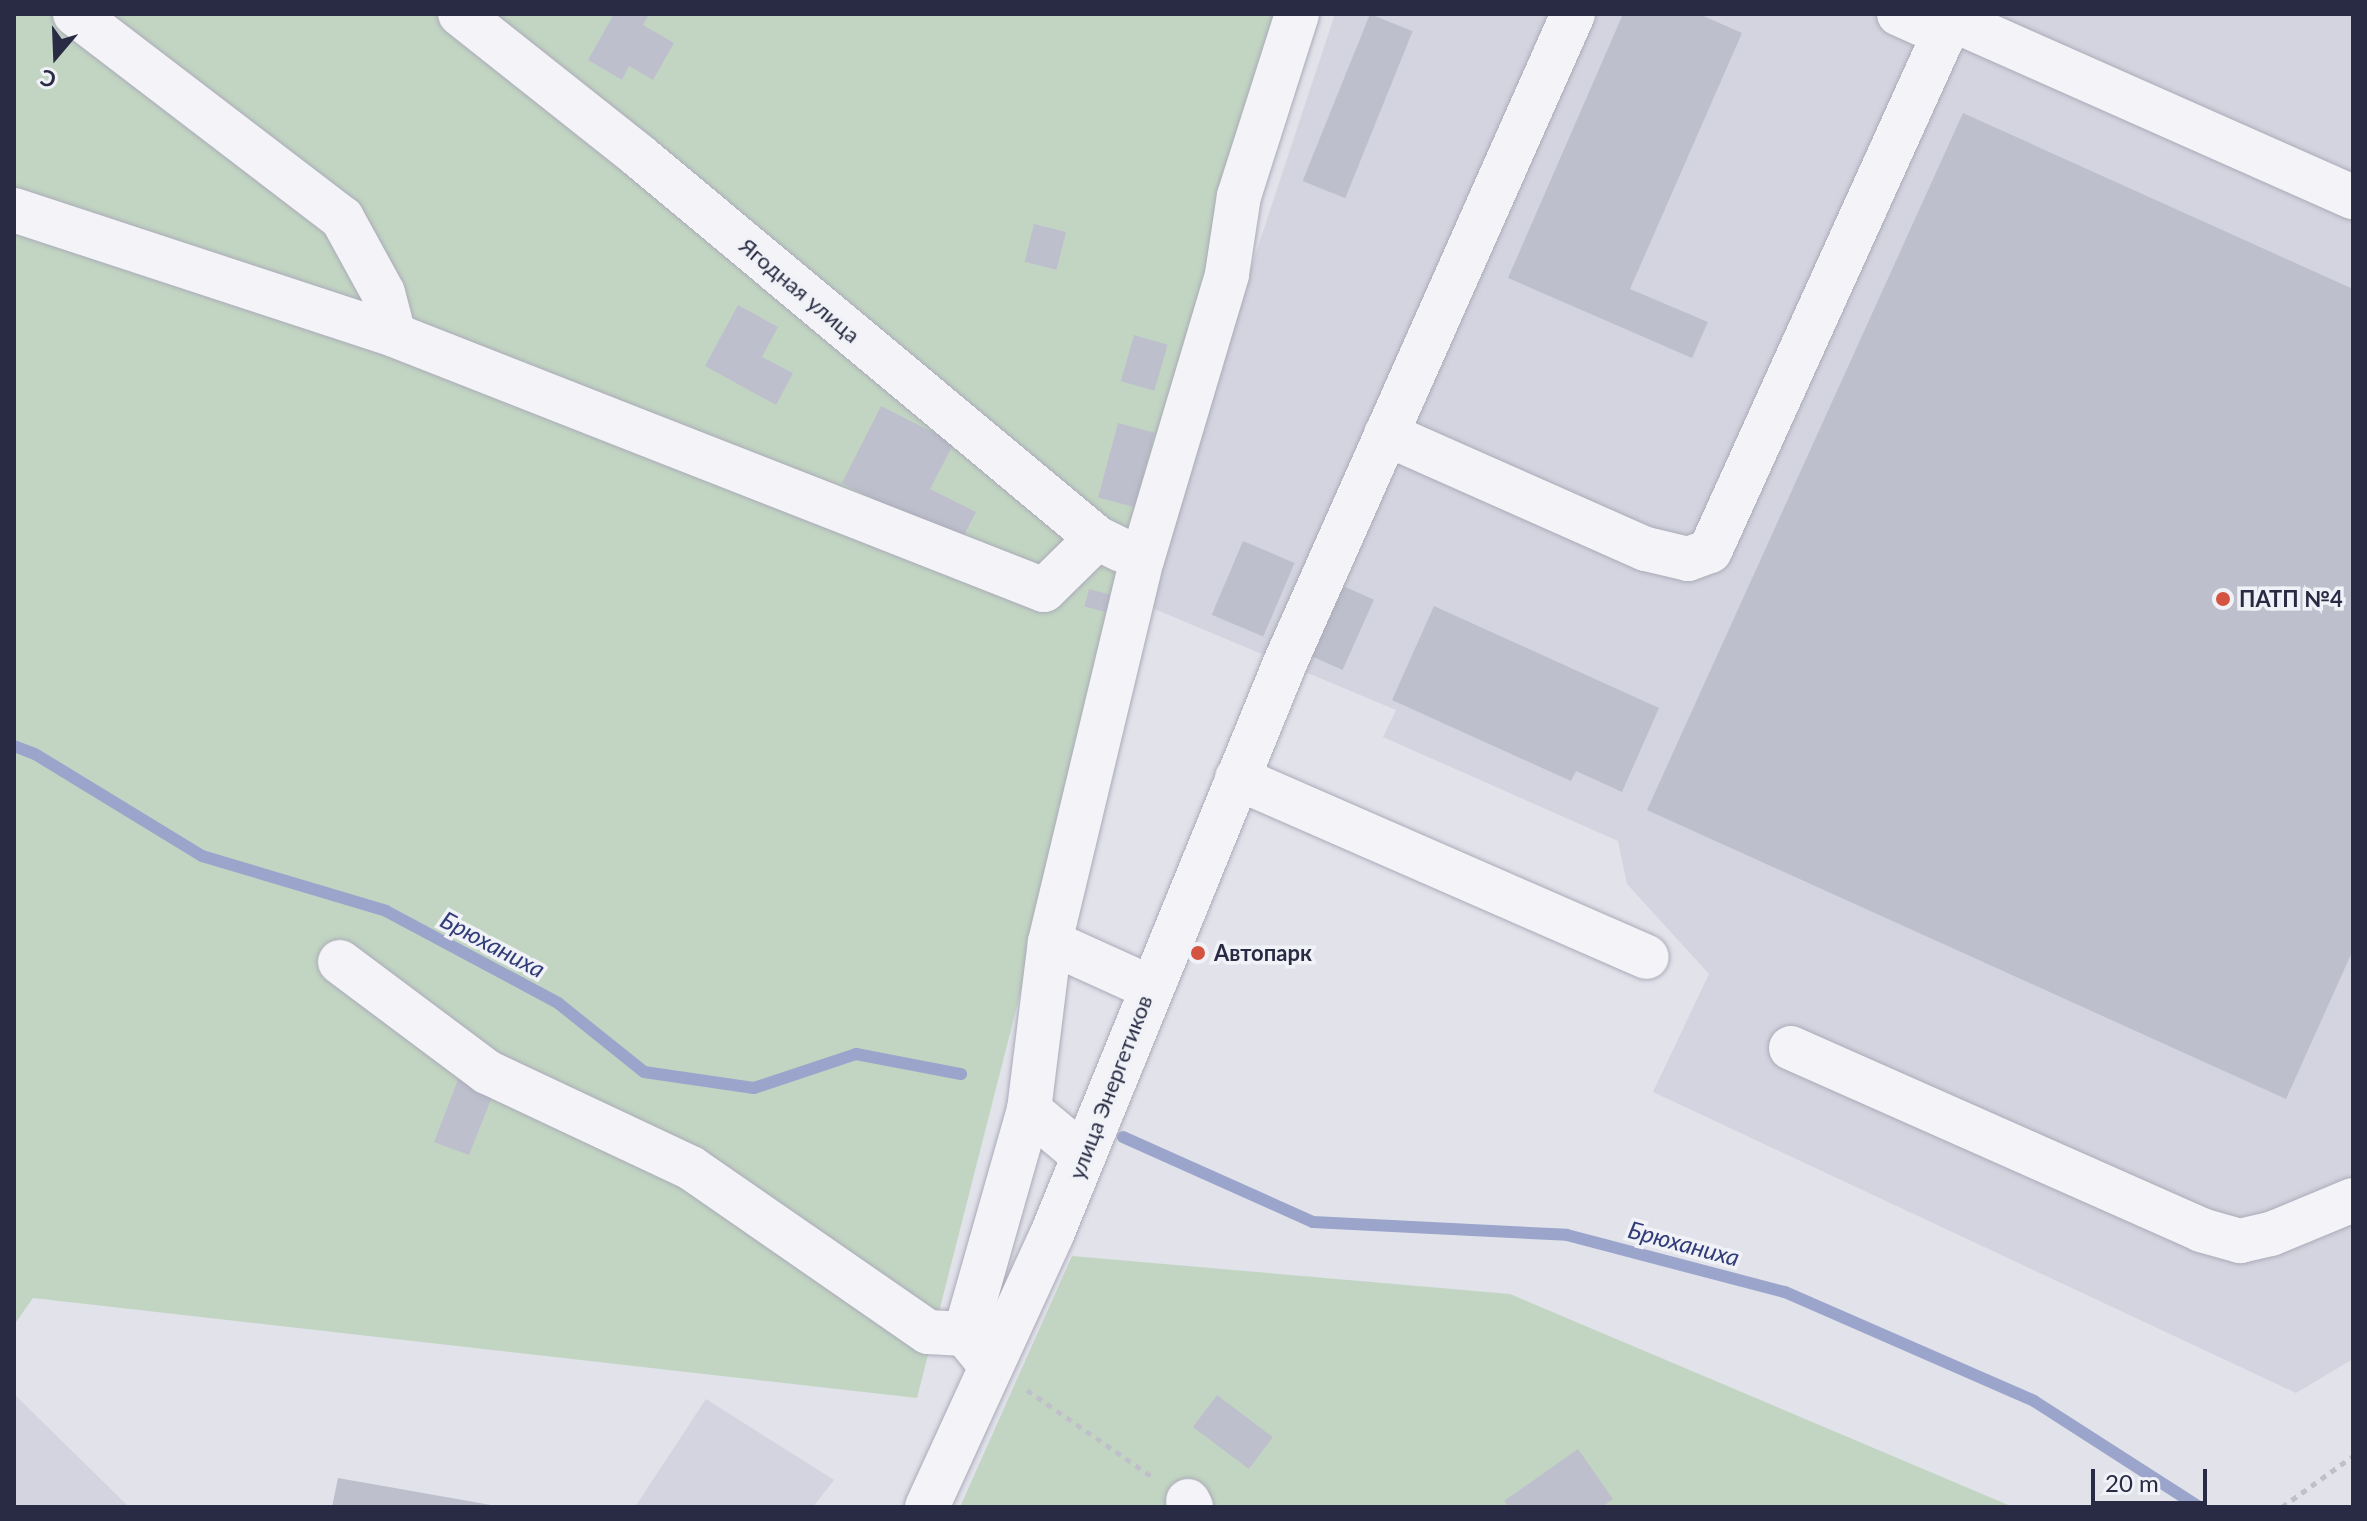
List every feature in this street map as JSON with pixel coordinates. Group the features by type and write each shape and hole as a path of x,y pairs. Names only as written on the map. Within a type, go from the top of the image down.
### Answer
{"street":[{"path":"75,14 342,218 383,293 394,335"},
{"name":"Ягодная улица","path":"460,14 651,166 1097,538 1142,560"},
{"path":"340,962 487,1072 691,1168 928,1332 978,1350 1029,1110 1050,942 1142,560 1227,274 1239,196 1297,14"},
{"name":"улица Энергетиков","path":"927,1507 978,1350 1084,1156 1149,987 1285,663 1573,14"},
{"path":"1899,14 1949,22 2353,197"},
{"path":"1386,434 1646,549 1688,559 1710,551 1949,22"},
{"path":"14,210 394,335 1044,590 1097,538"},
{"path":"1237,778 1647,957"},
{"path":"1050,942 1149,987"},
{"path":"1791,1048 2201,1230 2240,1241 2271,1234 2353,1200"},
{"path":"1029,1110 1084,1156"}],"path":[{"path":"978,1350 1190,1504"},
{"path":"2282,1507 2353,1456"}],"shaded area":[{"path":"1335,14 2353,14 2353,1359 2296,1393 1653,1092 1709,974 1627,884 1618,841 1383,737 1396,710 1140,603"},
{"path":"14,1394 129,1507 14,1507"},
{"path":"706,1399 834,1480 813,1507 635,1507"}],"green space":[{"path":"14,14 1283,14 1139,528 917,1398 33,1298 14,1325"},
{"path":"1072,1256 1510,1294 2013,1507 960,1507"}],"building":[{"path":"614,14 649,14 643,25 674,43 653,80 629,66 622,80 588,60"},
{"path":"1370,14 1413,31 1345,198 1303,181"},
{"path":"1623,14 1699,14 1742,33 1630,289 1708,322 1692,358 1508,278"},
{"path":"1963,113 2353,289 2353,950 2286,1099 1647,810"},
{"path":"1034,224 1066,232 1057,270 1025,262"},
{"path":"738,305 778,327 762,357 793,373 776,405 705,366"},
{"path":"1134,335 1168,345 1154,391 1121,381"},
{"path":"881,406 954,443 930,489 976,512 960,543 842,483"},
{"path":"1118,423 1155,433 1135,507 1098,497"},
{"path":"1243,541 1295,563 1263,637 1212,615"},
{"path":"1341,585 1374,600 1343,670 1310,655"},
{"path":"1089,589 1111,595 1107,612 1084,606"},
{"path":"1434,606 1659,708 1622,792 1576,771 1571,781 1392,700"},
{"path":"464,1064 496,1087 469,1155 434,1142"},
{"path":"1217,1395 1273,1437 1249,1469 1193,1427"},
{"path":"1578,1449 1613,1499 1602,1507 1509,1507 1504,1501"},
{"path":"338,1478 491,1505 491,1507 332,1507"}],"waterway":[{"name":"Брюханиха","path":"14,746 35,754 202,856 386,911 558,1003 644,1072 754,1088 856,1054 961,1074"},
{"name":"Брюханиха","path":"1123,1137 1313,1222 1567,1235 1785,1292 2034,1401 2199,1507"}],"place":[{"name":"ПАТП №4","path":"2223,599"},
{"name":"Автопарк","path":"1198,953"}]}
